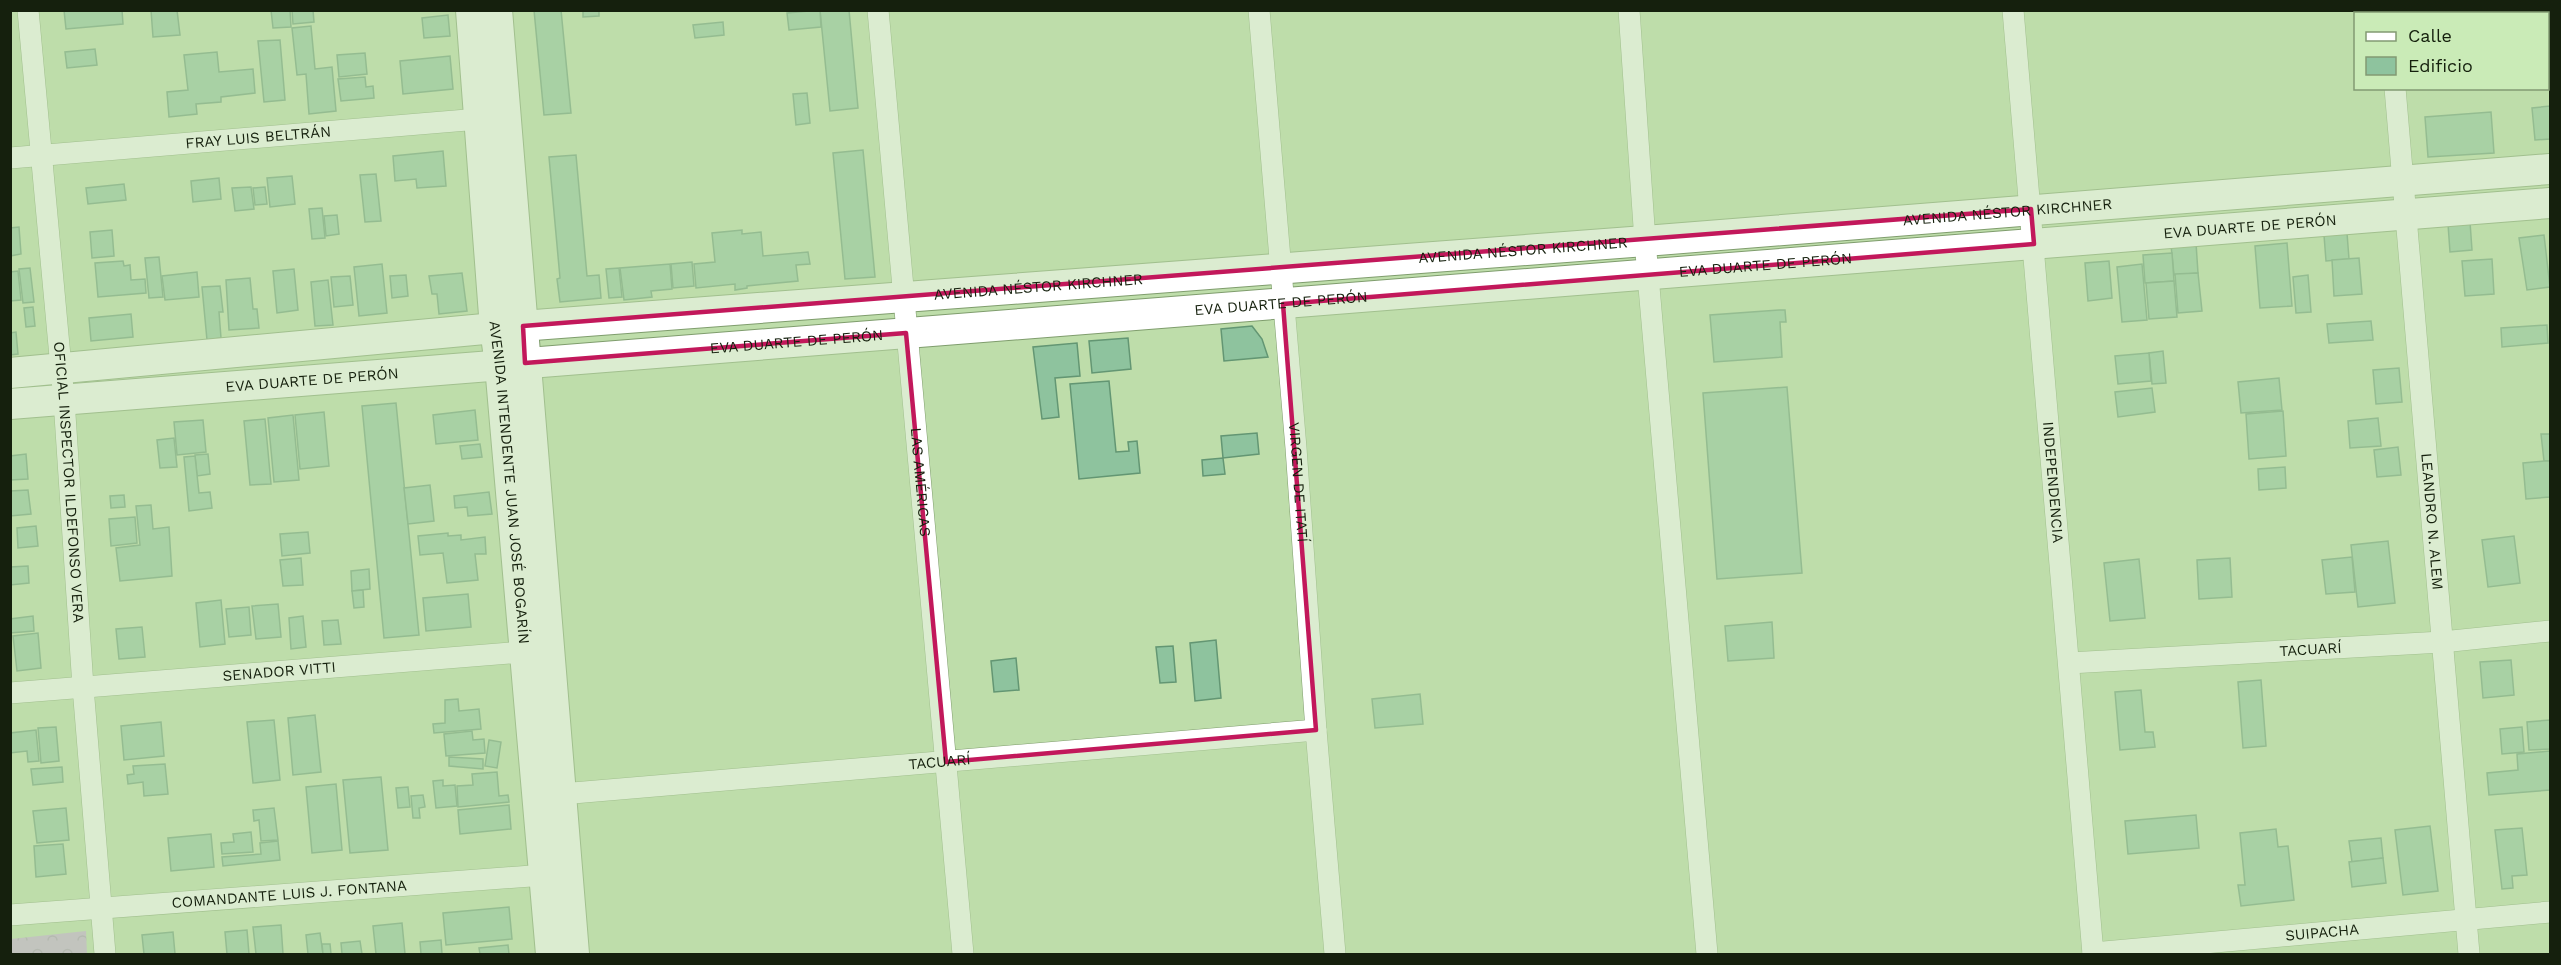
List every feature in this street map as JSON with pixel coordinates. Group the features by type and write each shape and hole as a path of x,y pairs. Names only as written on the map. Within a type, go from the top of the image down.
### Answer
{"street":[{"name":"OFICIAL INSPECTOR ILDEFONSO VERA","path":"28,10 64,400 83,687 105,954"},
{"name":"AVENIDA INTENDENTE JUAN JOSÉ BOGARÍN","path":"471,10 493,118"},
{"name":"AVENIDA INTENDENTE JUAN JOSÉ BOGARÍN","path":"497,10 493,118 509,327 556,874 574,954"},
{"name":"LAS AMÉRICAS","path":"878,10 963,954"},
{"name":"VIRGEN DE ITATÍ","path":"1259,10 1335,954"},
{"path":"1629,10 1645,241 1707,954"},
{"name":"INDEPENDENCIA","path":"2013,10 2093,954"},
{"name":"LEANDRO N. ALEM","path":"2395,90 2469,954"},
{"name":"FRAY LUIS BELTRÁN","path":"10,158 493,118"},
{"name":"AVENIDA NÉSTOR KIRCHNER","path":"509,327 1645,241 2550,169"},
{"name":"EVA DUARTE DE PERÓN","path":"10,404 2550,203"},
{"path":"10,373 509,327"},
{"name":"TACUARÍ","path":"2069,663 2442,642 2550,632"},
{"name":"AVENIDA INTENDENTE JUAN JOSÉ BOGARÍN","path":"537,651 561,794 551,954"},
{"name":"SENADOR VITTI","path":"10,693 537,651"},
{"name":"TACUARÍ","path":"561,794 1316,730"},
{"name":"COMANDANTE LUIS J. FONTANA","path":"10,915 556,874"},
{"name":"SUIPACHA","path":"2093,954 2550,912"}],"highlighted area":[{"path":"2031,209 2034,244 1283,304 1316,730 946,762 906,333 525,363 523,326"}],"green space":[{"path":"86,931 87,954 11,954 11,939"}],"building":[{"path":"64,10 122,10 123,24 66,29"},
{"path":"151,10 177,10 180,35 153,37"},
{"path":"271,10 290,10 291,27 273,28"},
{"path":"292,10 313,10 314,22 293,24"},
{"path":"534,10 561,10 571,113 544,115"},
{"path":"583,10 599,10 599,16 583,17"},
{"path":"820,10 849,10 858,108 830,111"},
{"path":"820,10 821,27 789,30 787,13"},
{"path":"448,15 450,36 424,38 422,18"},
{"path":"723,22 724,35 695,38 693,25"},
{"path":"311,26 315,69 332,67 336,111 309,114 306,74 297,75 292,28"},
{"path":"280,40 285,100 264,102 258,41"},
{"path":"95,49 97,65 67,68 65,52"},
{"path":"217,52 219,72 253,69 255,93 221,97 221,102 196,104 197,114 169,117 167,92 188,90 184,55"},
{"path":"365,53 367,74 339,77 337,55"},
{"path":"450,56 453,89 403,94 400,61"},
{"path":"365,77 366,87 373,86 374,98 341,101 338,79"},
{"path":"807,93 810,123 796,125 793,94"},
{"path":"2550,106 2550,139 2535,140 2532,108"},
{"path":"2491,112 2494,153 2428,157 2425,117"},
{"path":"863,150 875,277 845,279 833,153"},
{"path":"443,151 446,186 417,188 416,179 395,181 393,156"},
{"path":"576,155 587,276 599,275 601,298 560,302 557,279 560,278 549,157"},
{"path":"376,174 381,221 365,222 360,175"},
{"path":"292,176 295,204 270,207 267,178"},
{"path":"219,178 221,199 193,202 191,181"},
{"path":"124,184 126,200 88,204 86,188"},
{"path":"251,187 254,209 235,211 232,188"},
{"path":"265,187 267,204 255,205 253,188"},
{"path":"322,208 325,238 312,239 309,209"},
{"path":"337,215 339,234 326,236 324,216"},
{"path":"2470,222 2472,250 2450,252 2448,224"},
{"path":"19,227 21,254 10,256 10,228"},
{"path":"112,230 114,256 92,258 90,232"},
{"path":"742,230 742,234 761,232 763,256 808,252 810,264 796,265 798,281 747,286 747,288 735,290 735,284 696,288 694,264 715,262 712,233"},
{"path":"2347,233 2349,259 2326,261 2324,235"},
{"path":"2544,235 2550,287 2527,290 2519,238"},
{"path":"2196,243 2198,273 2174,275 2171,245"},
{"path":"2287,243 2292,306 2260,308 2255,246"},
{"path":"2172,253 2174,281 2145,283 2143,255"},
{"path":"159,257 163,297 149,298 145,258"},
{"path":"2359,258 2362,294 2334,296 2332,260"},
{"path":"2492,259 2494,294 2465,296 2462,261"},
{"path":"123,261 124,266 130,265 131,280 145,279 146,293 98,297 95,263"},
{"path":"2109,261 2112,298 2088,301 2085,263"},
{"path":"692,262 694,286 673,288 671,264"},
{"path":"382,264 387,313 359,316 354,267"},
{"path":"670,264 672,289 651,291 652,297 624,300 620,268"},
{"path":"2142,264 2147,320 2122,322 2117,267"},
{"path":"30,268 34,302 23,303 19,269"},
{"path":"619,268 622,297 609,298 606,269"},
{"path":"294,269 298,310 277,313 273,271"},
{"path":"18,271 21,300 10,301 10,272"},
{"path":"197,272 199,297 165,300 162,276"},
{"path":"462,273 467,311 439,314 437,294 432,294 429,276"},
{"path":"2198,273 2202,311 2178,313 2175,274"},
{"path":"406,275 408,296 392,298 390,276"},
{"path":"2308,275 2311,312 2296,313 2293,277"},
{"path":"350,276 353,305 334,307 331,277"},
{"path":"250,278 253,309 257,309 259,328 229,330 226,280"},
{"path":"328,280 333,325 315,326 311,282"},
{"path":"2174,281 2177,317 2149,319 2146,283"},
{"path":"220,286 223,312 219,312 221,338 207,340 202,287"},
{"path":"33,307 35,326 26,327 24,308"},
{"path":"1785,310 1786,322 1780,322 1782,357 1714,362 1710,315"},
{"path":"131,314 133,337 91,341 89,318"},
{"path":"2371,321 2373,340 2329,343 2327,324"},
{"path":"2547,325 2548,343 2502,347 2501,328"},
{"path":"1252,326 1262,339 1268,357 1224,361 1221,329"},
{"path":"16,332 18,354 10,355 10,333"},
{"path":"1128,338 1131,369 1092,373 1089,341"},
{"path":"1077,343 1080,376 1055,378 1059,417 1042,419 1033,347"},
{"path":"2163,351 2166,383 2152,384 2149,353"},
{"path":"2149,353 2151,381 2118,384 2115,356"},
{"path":"2399,368 2402,402 2376,404 2373,370"},
{"path":"2279,378 2282,410 2241,413 2238,382"},
{"path":"1109,381 1116,452 1129,451 1128,442 1137,441 1140,473 1079,479 1070,384"},
{"path":"1787,387 1802,573 1717,579 1703,393"},
{"path":"2152,388 2155,412 2118,417 2115,392"},
{"path":"396,403 419,635 384,638 362,406"},
{"path":"475,410 478,440 436,444 433,415"},
{"path":"2283,411 2286,456 2249,459 2246,414"},
{"path":"324,412 329,466 300,469 295,415"},
{"path":"293,415 299,480 274,482 268,418"},
{"path":"2378,418 2381,446 2350,448 2348,421"},
{"path":"265,419 271,484 250,485 244,421"},
{"path":"203,420 206,452 177,455 174,422"},
{"path":"1257,433 1259,454 1223,458 1221,436"},
{"path":"2541,434 2550,434 2550,461 2544,461"},
{"path":"174,438 177,467 160,468 157,440"},
{"path":"480,444 482,457 462,459 460,446"},
{"path":"2398,447 2401,475 2377,477 2374,450"},
{"path":"26,454 28,479 10,480 10,456"},
{"path":"208,454 210,474 197,476 195,455"},
{"path":"195,456 199,493 210,492 212,508 189,511 184,457"},
{"path":"1223,458 1225,474 1203,476 1202,460"},
{"path":"2550,461 2550,497 2526,499 2523,463"},
{"path":"2285,467 2286,488 2259,490 2258,469"},
{"path":"430,485 434,521 408,524 404,488"},
{"path":"28,490 31,514 10,516 10,491"},
{"path":"489,492 492,514 468,516 467,507 455,508 454,496"},
{"path":"124,495 125,507 111,508 110,496"},
{"path":"151,505 153,529 169,527 172,576 120,581 116,548 140,545 136,506"},
{"path":"135,517 137,543 111,546 109,519"},
{"path":"36,526 38,546 18,548 17,528"},
{"path":"308,532 310,553 282,556 280,534"},
{"path":"448,533 448,536 461,535 461,540 485,537 486,554 475,554 478,580 447,583 443,553 420,555 418,536"},
{"path":"2514,536 2520,583 2488,587 2482,540"},
{"path":"2388,541 2395,603 2358,607 2351,545"},
{"path":"2352,557 2355,592 2326,594 2322,560"},
{"path":"301,558 303,585 283,586 280,560"},
{"path":"2230,558 2232,597 2199,599 2197,560"},
{"path":"2139,559 2145,618 2110,621 2104,563"},
{"path":"28,566 29,583 10,585 10,567"},
{"path":"369,569 370,589 352,591 351,571"},
{"path":"363,590 364,607 354,608 352,591"},
{"path":"468,594 471,627 426,631 423,598"},
{"path":"221,600 225,644 200,647 196,603"},
{"path":"278,604 281,637 256,639 252,606"},
{"path":"249,607 251,635 229,637 226,609"},
{"path":"33,616 34,631 10,633 10,619"},
{"path":"303,616 306,647 291,649 289,618"},
{"path":"338,620 341,644 324,645 322,621"},
{"path":"1772,622 1774,658 1728,661 1725,626"},
{"path":"142,627 145,657 119,659 116,629"},
{"path":"38,633 41,668 17,671 13,636"},
{"path":"1216,640 1221,698 1195,701 1190,643"},
{"path":"1173,646 1176,682 1160,683 1156,647"},
{"path":"1016,658 1019,690 994,692 991,661"},
{"path":"2511,660 2514,695 2483,698 2480,662"},
{"path":"2261,680 2266,746 2243,748 2238,682"},
{"path":"2141,690 2145,732 2153,732 2155,747 2120,750 2115,692"},
{"path":"1420,694 1423,724 1375,728 1372,699"},
{"path":"458,699 459,711 479,709 481,729 434,733 433,724 445,723 445,700"},
{"path":"315,715 321,772 293,775 288,718"},
{"path":"274,720 280,780 253,783 247,722"},
{"path":"2550,720 2550,749 2529,750 2527,722"},
{"path":"161,722 164,756 124,760 121,726"},
{"path":"56,727 59,761 41,763 38,728"},
{"path":"2522,727 2524,752 2502,754 2500,729"},
{"path":"36,730 39,761 28,762 27,751 10,753 10,733"},
{"path":"472,731 473,740 484,739 485,753 446,756 444,734"},
{"path":"489,740 501,742 497,768 485,766"},
{"path":"2550,751 2550,790 2489,795 2487,773 2518,770 2517,754"},
{"path":"449,757 483,759 483,769 449,766"},
{"path":"165,764 168,794 144,796 143,782 128,784 127,775 134,774 133,766"},
{"path":"62,767 63,782 33,785 31,769"},
{"path":"497,772 499,796 508,795 509,802 458,807 457,786 473,785 472,774"},
{"path":"381,777 388,850 350,853 343,780"},
{"path":"443,780 443,786 455,785 457,806 436,808 433,781"},
{"path":"336,784 342,850 312,853 306,787"},
{"path":"408,787 410,807 398,808 396,788"},
{"path":"423,795 425,807 419,808 420,818 413,818 411,796"},
{"path":"509,805 511,829 460,834 458,810"},
{"path":"66,808 69,840 37,843 33,811"},
{"path":"274,808 278,840 261,841 259,820 254,821 253,810"},
{"path":"2196,815 2199,848 2128,854 2125,821"},
{"path":"2430,826 2438,891 2403,895 2395,830"},
{"path":"2522,828 2527,875 2512,876 2513,888 2502,889 2495,830"},
{"path":"2276,829 2278,847 2288,846 2294,900 2241,906 2238,885 2245,885 2240,833"},
{"path":"251,832 253,852 222,854 221,843 234,842 233,834"},
{"path":"211,834 214,867 171,871 168,838"},
{"path":"2381,838 2383,858 2352,862 2349,841"},
{"path":"278,841 280,860 223,866 222,857 261,854 260,843"},
{"path":"63,844 66,874 36,877 34,846"},
{"path":"2383,858 2386,883 2352,887 2349,862"},
{"path":"509,907 512,939 446,945 443,913"},
{"path":"402,923 405,954 376,954 373,926"},
{"path":"281,925 283,954 256,954 253,927"},
{"path":"247,930 249,954 227,954 225,932"},
{"path":"173,932 175,954 144,954 142,935"},
{"path":"320,933 323,954 308,954 306,935"},
{"path":"441,940 442,954 421,954 420,942"},
{"path":"360,941 362,954 342,954 341,943"},
{"path":"322,944 330,944 331,954 323,954"},
{"path":"508,945 509,954 480,954 479,948"}]}
